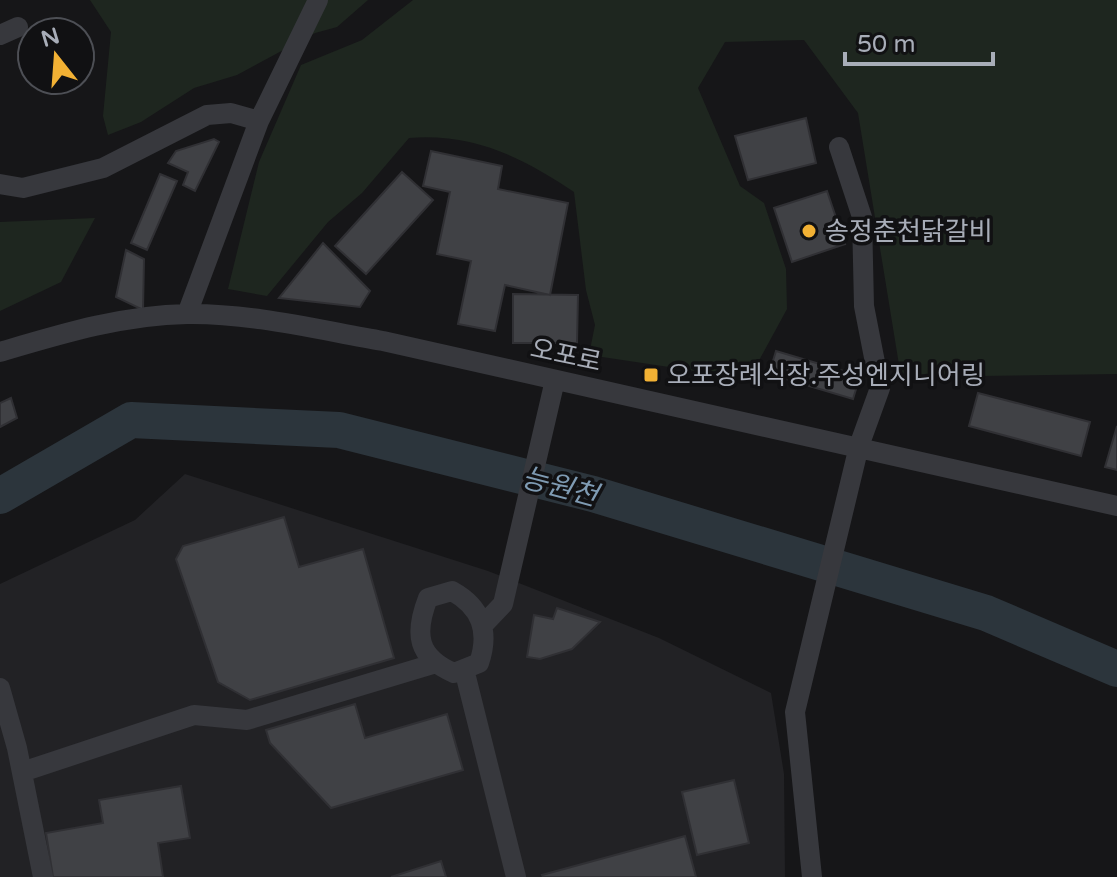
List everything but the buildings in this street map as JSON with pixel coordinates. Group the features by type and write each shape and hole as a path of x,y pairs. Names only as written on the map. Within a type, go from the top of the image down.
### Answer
{"street":[{"path":"187,314 259,121 318,0"},
{"path":"0,184 23,188 103,168 207,115 231,113 259,121"},
{"path":"812,877 795,712 859,446 880,388 864,306 862,217 839,147"},
{"name":"오포로","path":"0,352 99,325 187,314 383,341 1117,506"},
{"path":"483,625 503,604 555,380"},
{"path":"452,591 472,602 483,625 485,646 479,663 454,673 433,664 421,641 420,619 428,598 452,591"},
{"path":"22,772 194,715 247,720 433,664"},
{"path":"464,669 516,877"},
{"path":"0,688 22,772 43,877"}],"shaded area":[{"path":"90,0 368,0 337,27 315,33 237,75 194,88 141,122 108,135 103,116 111,32"},
{"path":"413,0 1117,0 1117,374 901,377 858,113 804,40 725,42 698,88 740,186 764,203 786,269 787,309 749,379 589,355 595,325 586,290 574,192 516,158 454,139 409,138 362,193 328,222 267,296 228,289 259,162 301,65 362,40"},
{"path":"95,218 61,282 0,311 0,222"},
{"path":"185,474 488,571 659,638 771,693 784,774 785,877 0,877 0,584 135,520"}],"waterway":[{"name":"능원천","path":"0,496 131,420 339,430 593,494 986,613 1117,669"}],"place":[{"name":"송정춘천닭갈비","path":"809,231"},
{"name":"오포장례식장.주성엔지니어링","path":"651,375"}]}
